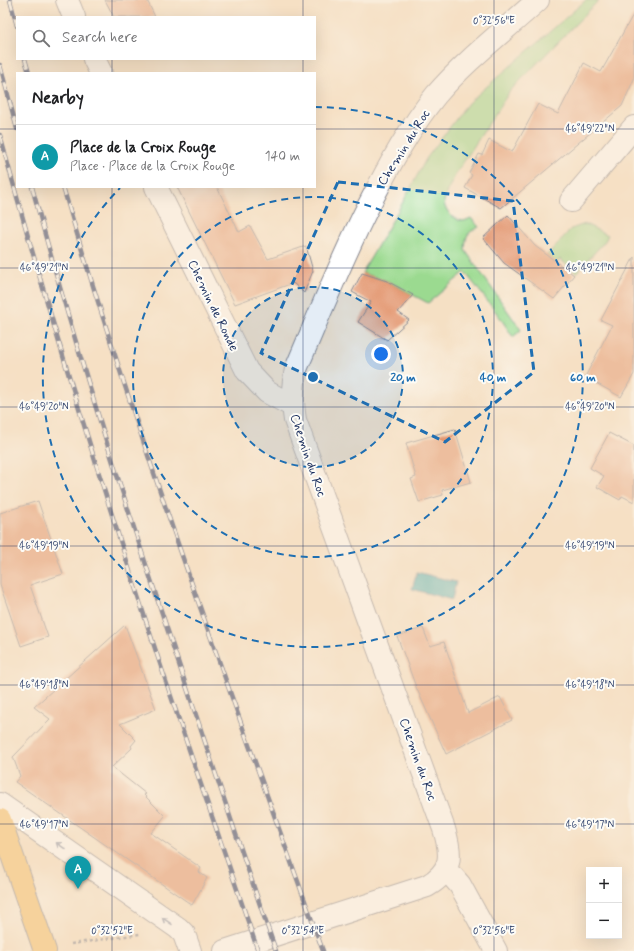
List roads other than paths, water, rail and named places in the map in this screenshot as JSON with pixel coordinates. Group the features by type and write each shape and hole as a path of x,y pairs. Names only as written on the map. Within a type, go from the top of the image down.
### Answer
{"main road":[{"path":"0,820 45,949"}],"street":[{"path":"67,0 74,16"},
{"name":"Chemin du Roc","path":"445,871 449,862 449,844 295,420 292,406 292,388 296,369 350,244 399,148 436,95 462,68 538,0"},
{"path":"94,60 100,72"},
{"path":"571,201 634,127"},
{"name":"Chemin de Ronde","path":"156,188 248,371 267,392 292,406"},
{"path":"0,804 178,928 184,934 190,951"},
{"path":"225,951 427,886 436,881 445,871 460,885 496,951"}],"water":[{"path":"417,572 456,582 452,600 412,589"}],"railway":[{"path":"10,0 16,22"},
{"path":"25,60 29,72"},
{"path":"0,65 16,125"},
{"path":"0,135 52,319 107,501 160,663 258,951"},
{"path":"32,188 50,254 90,388 132,520 226,806 276,951"},
{"path":"63,188 123,380 187,571 323,951"}],"place":[{"name":"Place de la Croix Rouge","path":"78,889"}]}
